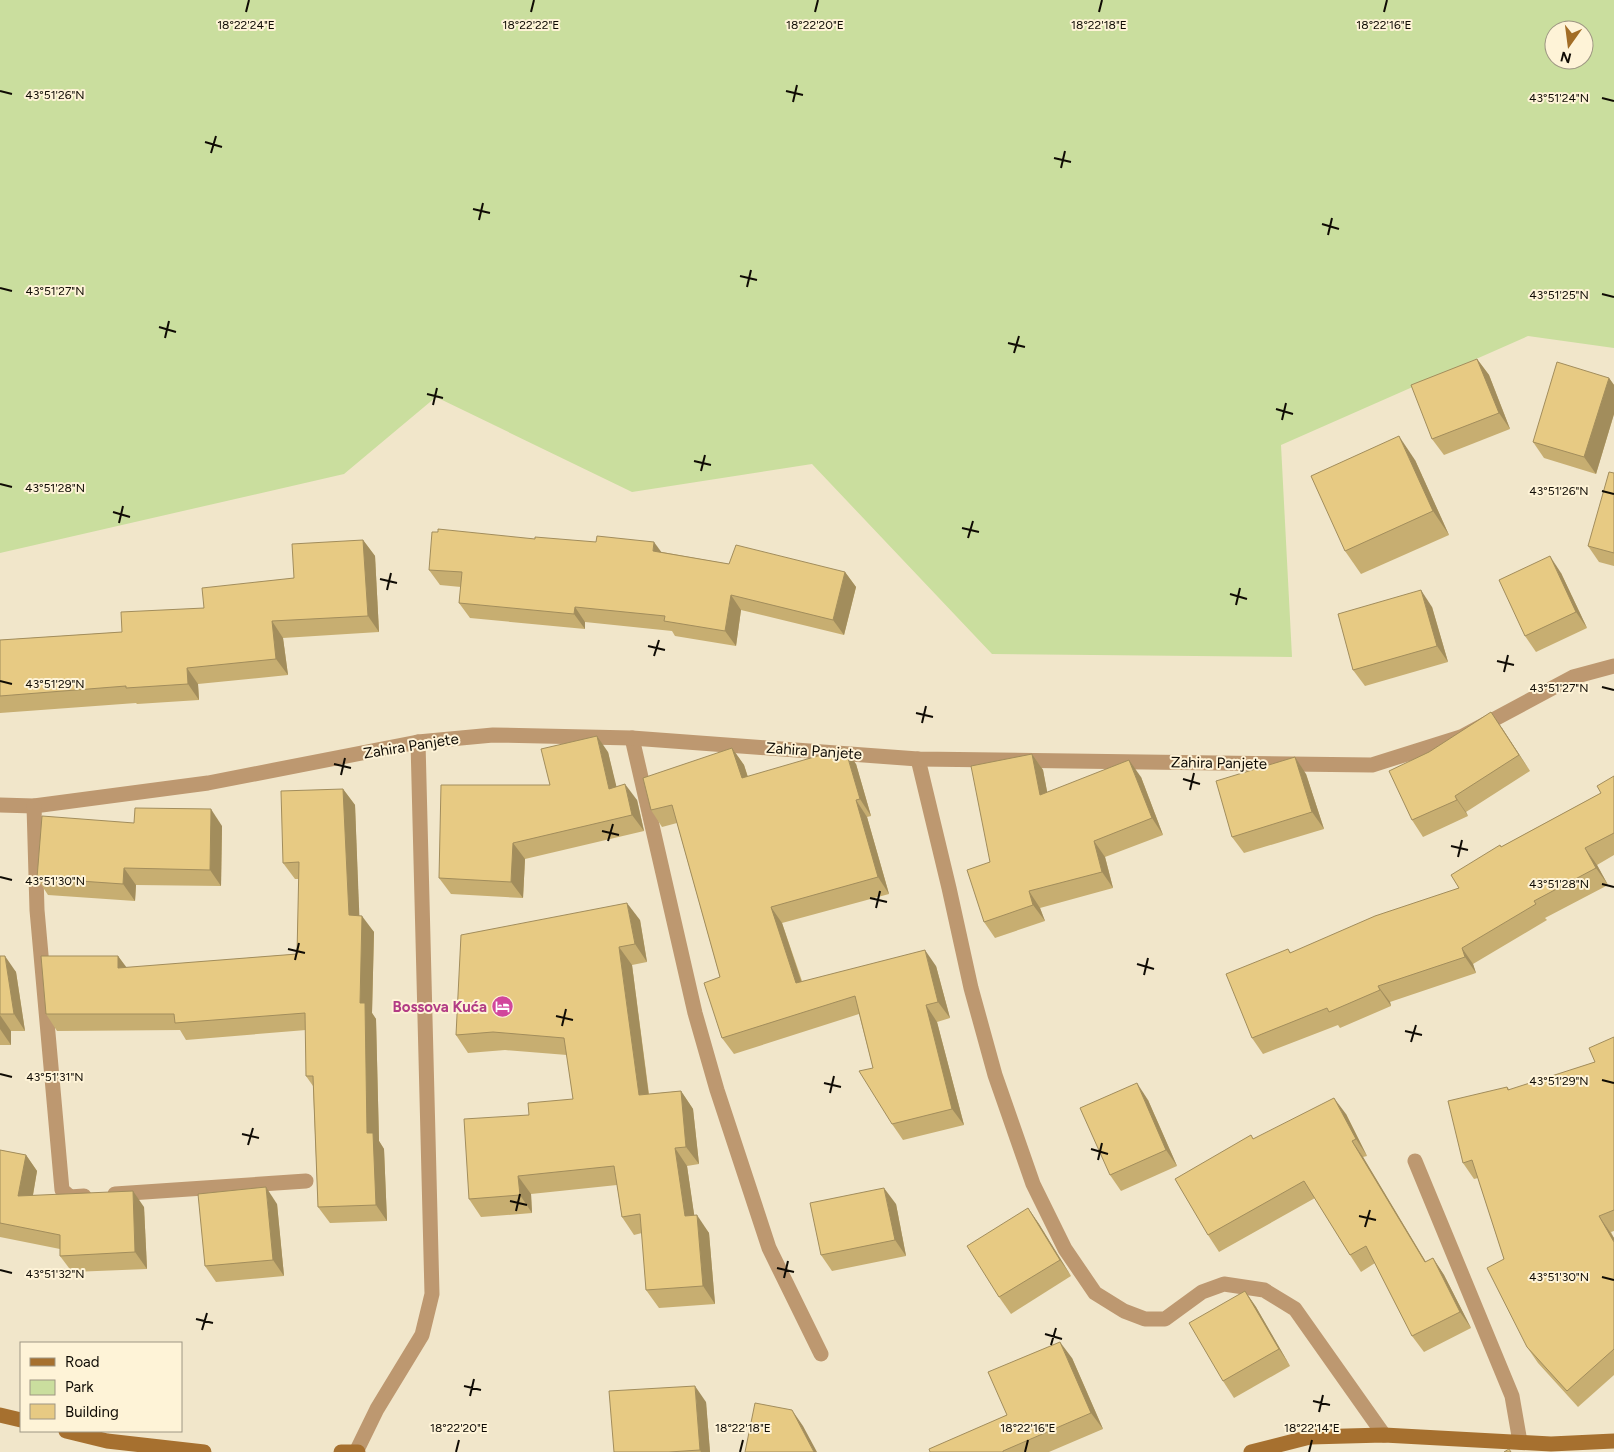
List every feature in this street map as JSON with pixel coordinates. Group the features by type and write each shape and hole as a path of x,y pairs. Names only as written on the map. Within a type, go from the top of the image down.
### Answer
{"street":[{"name":"Zahira Panjete","path":"0,805 34,806 208,783 418,742 493,735 632,738 918,759 1372,765 1461,737 1573,676 1614,666"},
{"path":"632,738 694,1013 769,1248 821,1354"},
{"path":"341,1452 357,1452 377,1409 422,1335 432,1294 418,742"},
{"path":"918,759 950,888 971,988 995,1075 1033,1184 1065,1249 1095,1293 1124,1311 1145,1319 1166,1319 1202,1292 1224,1284 1264,1290 1295,1310 1384,1435"},
{"path":"34,806 36,910 62,1190 70,1197 306,1181"},
{"path":"1415,1161 1512,1396 1520,1442"},
{"path":"0,1415 20,1420"},
{"path":"71,1432 107,1440 204,1452"},
{"path":"1252,1452 1310,1437 1384,1435 1551,1444 1614,1441"}],"green space":[{"path":"0,0 1614,0 1614,348 1528,336 1281,445 1292,657 992,654 812,464 632,492 436,397 344,474 0,553"}],"building":[{"path":"1477,359 1499,413 1432,439 1411,385"},
{"path":"1557,362 1609,378 1584,457 1533,442"},
{"path":"1399,436 1433,511 1345,551 1311,476"},
{"path":"1609,472 1614,473 1614,553 1588,546"},
{"path":"438,529 535,539 535,537 596,542 597,536 654,542 653,551 729,564 736,545 845,572 833,620 731,595 725,631 664,621 665,616 575,607 574,614 459,603 462,572 429,570 432,532 438,532"},
{"path":"363,540 368,616 272,621 276,659 187,668 188,684 126,688 126,686 0,696 0,640 122,632 121,612 204,608 202,588 294,578 292,544"},
{"path":"1550,556 1576,612 1525,636 1499,580"},
{"path":"1421,590 1437,646 1353,670 1338,614"},
{"path":"1491,712 1519,755 1455,796 1457,800 1412,820 1389,771 1429,752"},
{"path":"597,736 609,789 625,784 632,815 513,843 511,882 439,878 441,785 550,785 541,749"},
{"path":"732,748 742,778 845,748 860,799 856,800 878,877 771,907 796,983 925,950 938,1002 926,1005 952,1109 892,1124 859,1071 873,1068 855,996 722,1038 704,983 720,977 672,805 651,810 643,778"},
{"path":"1032,754 1040,795 1129,760 1152,818 1094,841 1102,872 1029,891 1033,905 984,922 967,870 990,862 971,766"},
{"path":"1295,757 1312,812 1232,837 1216,781"},
{"path":"1614,776 1614,833 1585,848 1596,868 1534,901 1536,904 1462,948 1465,957 1378,986 1380,990 1329,1012 1327,1008 1252,1038 1226,974 1288,949 1290,953 1375,916 1459,888 1451,875 1500,845 1501,847 1601,793 1597,786"},
{"path":"343,789 349,915 362,916 360,1003 365,1003 367,1133 373,1133 376,1205 318,1207 313,1076 306,1076 305,1013 175,1023 174,1014 46,1014 41,956 118,956 118,968 297,954 299,862 283,863 281,791"},
{"path":"135,808 211,809 210,870 124,868 123,884 37,878 42,816 134,823"},
{"path":"627,903 635,944 619,947 639,1095 681,1091 686,1147 675,1148 685,1216 697,1215 703,1286 646,1290 640,1214 622,1217 614,1166 518,1176 520,1195 469,1199 464,1119 529,1115 528,1103 573,1099 564,1038 493,1032 456,1035 461,935"},
{"path":"0,956 5,956 14,1014 0,1014"},
{"path":"1614,1037 1614,1210 1599,1216 1614,1242 1614,1349 1567,1391 1527,1347 1487,1268 1504,1259 1472,1160 1463,1163 1448,1101 1507,1087 1508,1090 1595,1062 1589,1048"},
{"path":"1137,1083 1166,1150 1110,1175 1080,1108"},
{"path":"1334,1098 1356,1139 1352,1141 1425,1262 1433,1258 1460,1312 1412,1336 1366,1246 1350,1255 1304,1181 1208,1235 1175,1179 1251,1135 1253,1139"},
{"path":"0,1150 26,1155 18,1196 133,1191 135,1252 60,1256 60,1235 0,1223"},
{"path":"266,1187 273,1260 205,1266 198,1194"},
{"path":"884,1188 895,1240 821,1255 810,1203"},
{"path":"1028,1208 1060,1260 999,1297 967,1246"},
{"path":"1245,1291 1279,1349 1223,1381 1189,1323"},
{"path":"1060,1342 1091,1413 1003,1452 930,1452 929,1449 1007,1415 988,1372"},
{"path":"695,1386 700,1450 614,1452 609,1391"},
{"path":"755,1403 792,1410 814,1452 745,1452"}],"place":[{"name":"Bossova Kuća","path":"503,1007"}]}
